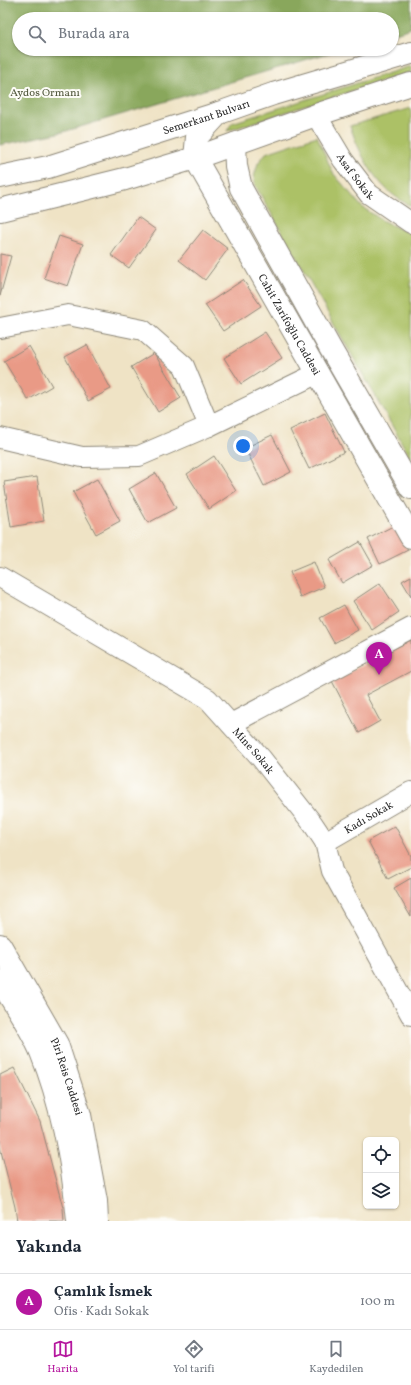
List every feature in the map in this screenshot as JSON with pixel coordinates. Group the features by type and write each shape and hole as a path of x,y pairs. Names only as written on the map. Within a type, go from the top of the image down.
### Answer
{"main road":[{"name":"Semerkant Bulvarı","path":"0,177 48,167 220,113 273,94 411,53"},
{"path":"0,210 125,179 195,158 316,115 411,84"},
{"path":"195,158 197,137 220,113"},
{"name":"Cahit Zarifoğlu Caddesi","path":"235,144 236,166 241,188 411,488"},
{"name":"Cahit Zarifoğlu Caddesi","path":"195,158 411,537"},
{"path":"318,373 339,363"},
{"name":"Piri Reis Caddesi","path":"0,945 57,1044 80,1115 96,1201 97,1221"},
{"name":"Piri Reis Caddesi","path":"0,980 40,1052 63,1119 77,1202 78,1221"}],"street":[{"name":"Asaf Sokak","path":"316,115 344,160 369,194 411,223"},
{"path":"0,328 68,316 143,330 184,366 209,426"},
{"path":"0,438 82,457 139,456 209,426 318,373"},
{"name":"Mine Sokak","path":"0,577 208,699 261,758 313,824 325,842 332,872 411,1015"},
{"path":"231,724 411,628"},
{"name":"Kadı Sokak","path":"325,842 411,792"}],"green space":[{"name":"Aydos Ormanı","path":"0,0 411,0 411,28 399,32 399,12 12,12 12,56 318,56 63,132 0,145"},
{"path":"411,66 411,72 227,131 232,123"},
{"path":"411,108 411,206 389,192 380,183 360,151 350,126"},
{"path":"317,136 333,173 362,207 383,221 411,234 411,459 255,185 254,177 258,163 266,153"}],"building":[{"path":"138,217 156,230 129,268 111,255"},
{"path":"203,230 228,249 205,280 179,260"},
{"path":"59,236 83,244 68,286 44,278"},
{"path":"0,254 11,256 0,296"},
{"path":"243,280 261,306 223,331 205,305"},
{"path":"265,332 282,358 241,384 224,358"},
{"path":"87,345 111,389 88,401 65,357"},
{"path":"29,346 52,386 28,400 4,361"},
{"path":"154,353 181,398 158,412 131,367"},
{"path":"325,413 344,452 309,469 290,430"},
{"path":"272,435 291,472 264,486 245,448"},
{"path":"214,456 236,491 209,509 187,474"},
{"path":"156,473 176,508 148,523 129,489"},
{"path":"37,477 44,521 11,527 4,482"},
{"path":"97,479 120,521 96,534 73,492"},
{"path":"395,525 408,550 380,564 368,539"},
{"path":"360,542 373,565 342,583 329,560"},
{"path":"314,562 324,587 300,597 290,572"},
{"path":"411,576 411,596 402,581"},
{"path":"380,583 399,612 372,630 353,601"},
{"path":"344,605 358,630 334,643 320,618"},
{"path":"411,640 411,671 366,695 380,721 359,733 332,681"},
{"path":"395,826 411,856 411,867 388,879 368,841"},
{"path":"411,878 411,917 394,888"},
{"path":"14,1068 40,1121 63,1208 64,1221 17,1221 0,1147 0,1075"}],"place":[{"name":"Çamlık İsmek","path":"379,675"}]}
